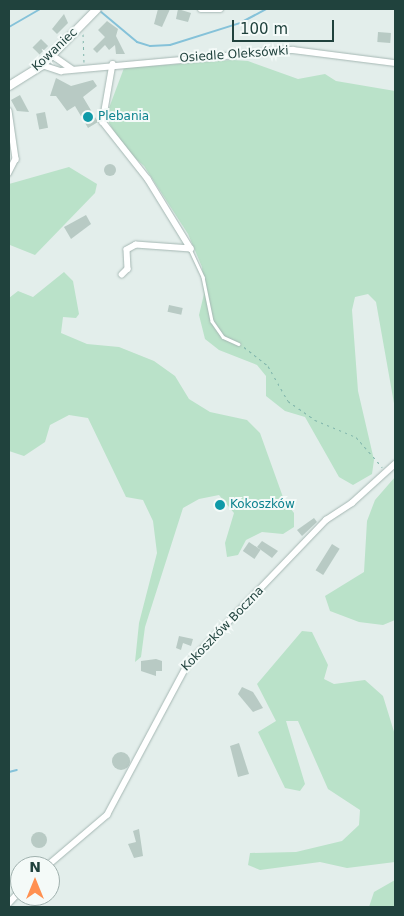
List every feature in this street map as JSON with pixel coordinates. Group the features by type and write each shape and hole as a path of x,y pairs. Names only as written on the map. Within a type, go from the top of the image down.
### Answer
{"street":[{"path":"201,9 220,9"},
{"name":"Kowaniec","path":"9,86 42,65 95,10"},
{"name":"Osiedle Oleksówki","path":"42,65 50,70 72,69 293,50 395,63"},
{"path":"52,56 72,69"},
{"path":"113,64 103,122 148,180 191,249"},
{"path":"9,111 16,159 9,173"},
{"path":"122,275 128,269 127,250 136,245 191,249"},
{"name":"Kokoszków Boczna","path":"59,856 106,815 187,665 326,520 352,504 395,464"}],"lane":[{"path":"191,249 203,277 212,321 223,337 239,344"}],"path":[{"path":"82,31 84,63"},
{"path":"239,344 268,366 288,401 315,420 356,437 376,455 385,472"}],"green space":[{"path":"232,60 248,61 298,79 325,74 336,81 395,91 395,409 376,302 368,294 355,297 352,310 358,391 374,460 372,474 353,485 339,477 305,417 285,411 266,396 266,376 257,365 219,350 205,339 199,315 204,294 202,267 188,234 144,166 124,148 109,123 109,108 124,68"},
{"path":"69,167 97,184 95,193 35,255 10,245 9,184"},
{"path":"64,272 73,281 79,314 76,318 63,317 61,333 87,344 119,347 154,361 175,376 189,399 210,412 247,420 260,433 284,500 294,513 294,527 283,534 262,532 246,540 238,555 227,557 225,543 234,513 219,495 199,499 183,508 145,627 141,657 135,662 139,623 157,553 153,521 143,500 126,497 88,418 69,415 50,425 45,442 24,456 9,451 9,298 18,291 33,297"},
{"path":"395,477 395,620 383,625 359,622 330,611 325,596 364,572 367,521 375,500"},
{"path":"302,631 312,632 328,665 324,679 334,684 365,680 383,696 395,735 395,862 347,868 320,862 260,870 248,865 250,853 296,852 342,841 359,825 360,810 328,789 298,721 286,721 305,784 300,791 285,788 258,732 276,721 257,684"},
{"path":"395,880 395,907 369,907 374,892"}],"building":[{"path":"158,9 170,9 162,27 154,24"},
{"path":"178,9 191,13 188,22 176,19"},
{"path":"64,14 68,23 57,34 52,29"},
{"path":"107,21 118,29 116,36 125,54 116,54 115,45 109,50 105,45 97,53 93,49 105,37 98,30"},
{"path":"378,32 391,33 390,43 377,42"},
{"path":"41,39 48,46 40,55 33,47"},
{"path":"56,78 71,86 93,80 97,86 83,97 98,122 88,128 75,106 67,111 56,96 50,96"},
{"path":"20,95 29,112 17,111 11,100"},
{"path":"45,112 48,128 39,129 36,114"},
{"path":"112,164 115,165 115,175 108,176 105,175 104,168 105,165"},
{"path":"86,215 91,224 71,239 64,227"},
{"path":"169,305 183,308 181,315 168,312"},
{"path":"314,518 317,522 302,536 297,530"},
{"path":"262,541 278,551 272,558 257,547"},
{"path":"249,542 261,550 254,559 243,551"},
{"path":"332,544 340,549 323,575 316,570"},
{"path":"179,636 193,639 191,646 183,643 181,650 176,648"},
{"path":"156,659 162,661 162,671 156,671 156,676 141,671 141,661"},
{"path":"242,687 253,692 263,708 253,712 238,694"},
{"path":"239,743 249,774 238,777 230,746"},
{"path":"121,752 127,755 130,761 127,767 121,770 115,767 112,761 115,755"},
{"path":"139,829 143,856 134,858 128,844 136,842 133,831"},
{"path":"39,832 47,840 39,848 31,840"}],"waterway":[{"name":"Kowaniec","path":"9,27 40,9"},
{"name":"Kowaniec","path":"100,11 137,42 150,46 170,45 240,23 266,9"},
{"path":"9,772 17,770"}],"place":[{"name":"Plebania","path":"88,117"},
{"name":"Kokoszków","path":"220,505"}]}
